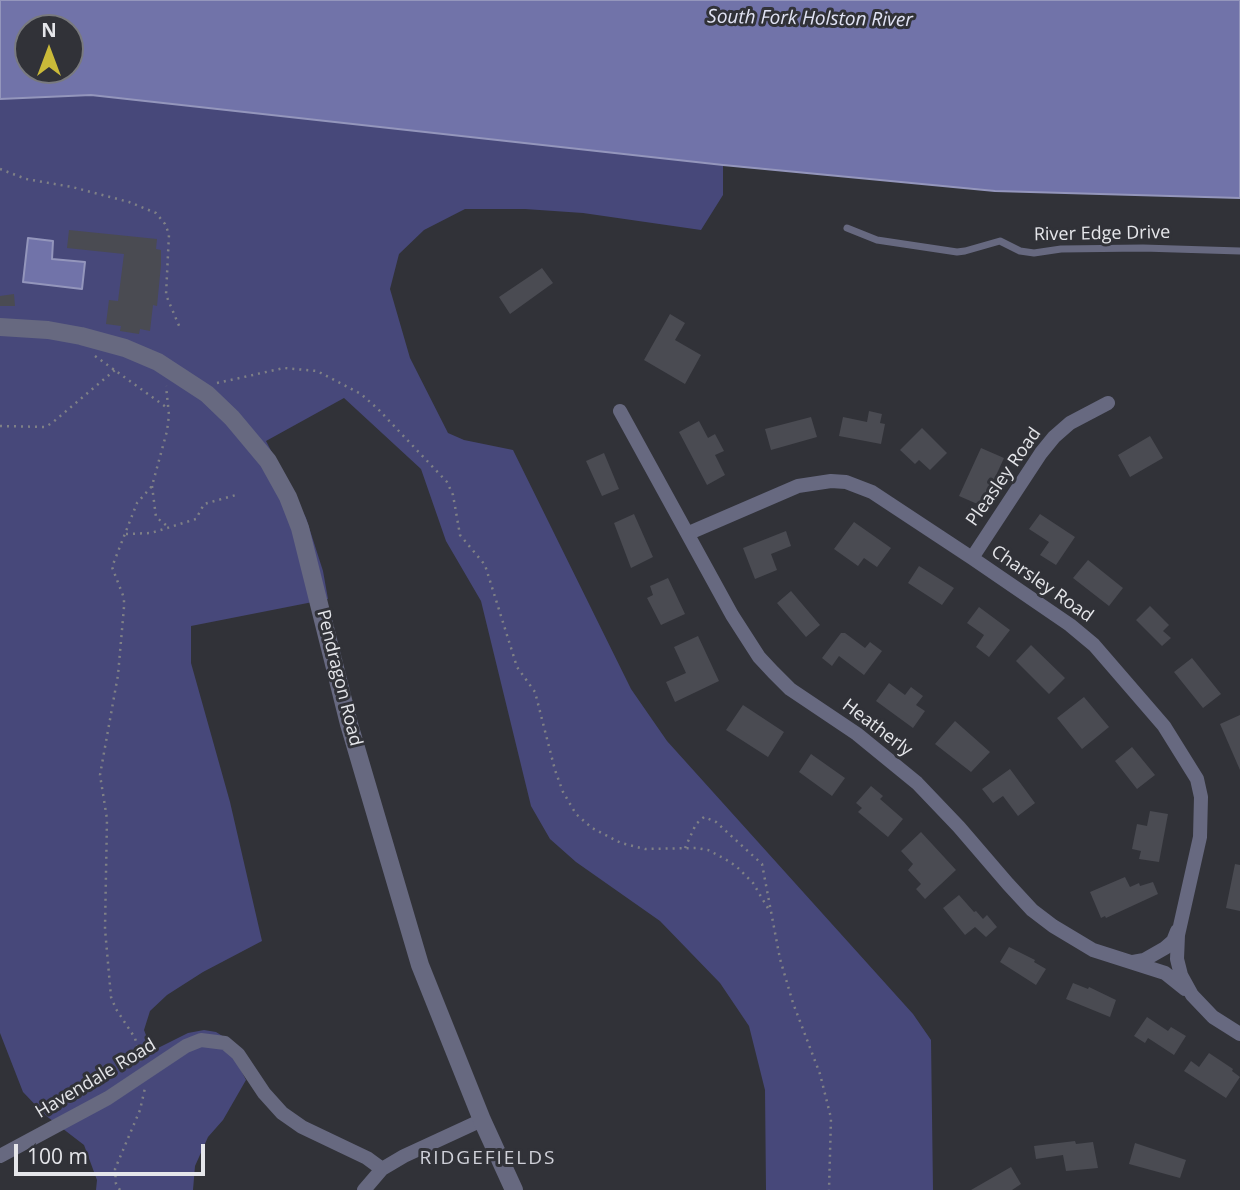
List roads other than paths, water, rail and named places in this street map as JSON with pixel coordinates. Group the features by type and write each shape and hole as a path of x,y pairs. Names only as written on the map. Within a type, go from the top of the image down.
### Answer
{"street":[{"name":"Pendragon Road","path":"0,327 48,330 81,336 125,348 163,364 207,394 232,418 268,461 288,497 300,528 349,724 420,965 482,1120 514,1190"},
{"name":"Pleasley Road","path":"972,558 1054,437 1070,423 1108,402"},
{"name":"Heatherly","path":"620,411 746,640 790,689 857,734 917,783 960,827 1016,893 1053,926 1093,950 1165,973 1213,1017 1240,1034"},
{"name":"Charsley Road","path":"689,533 798,486 814,482 846,482 872,492 1070,625 1094,645 1151,710 1186,758 1197,779 1201,797 1200,837 1182,917"},
{"path":"1131,962 1144,960 1173,941 1182,917"},
{"name":"Heatherly","path":"1182,917 1177,959 1181,975 1192,995"},
{"name":"Havendale Road","path":"0,1156 108,1098 186,1046 201,1040 225,1043 237,1054 264,1093 282,1113 302,1127 367,1158 382,1169"},
{"path":"364,1190 382,1169 482,1120"}],"lane":[{"name":"River Edge Drive","path":"847,228 877,240 957,252 1000,241 1034,253 1061,249 1143,248 1240,251"}],"water":[{"name":"South Fork Holston River","path":"0,0 1240,0 1240,198 995,191 723,165 91,95 0,99"},
{"path":"28,238 53,241 52,259 85,262 82,289 23,282"}],"district":[{"name":"RIDGEFIELDS","path":"488,1159"}]}
